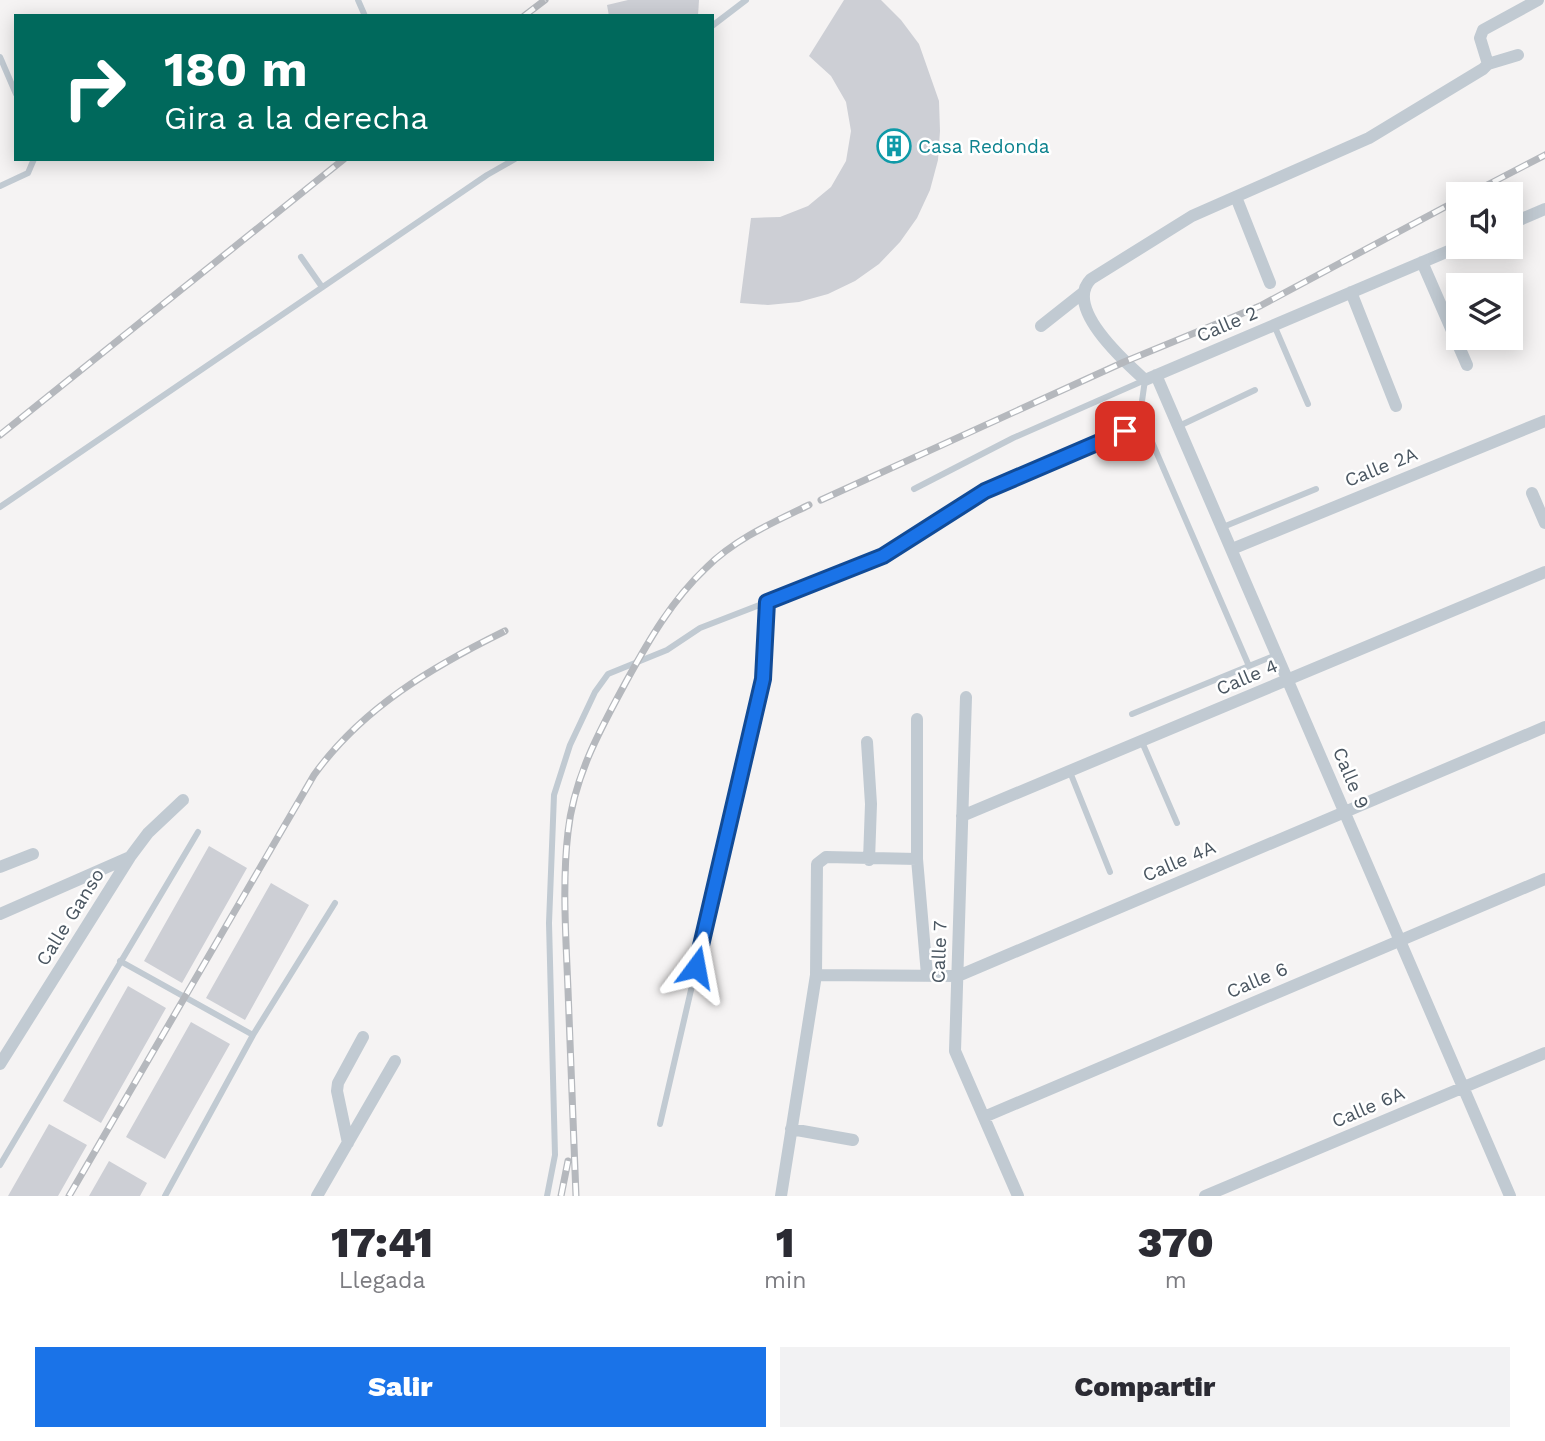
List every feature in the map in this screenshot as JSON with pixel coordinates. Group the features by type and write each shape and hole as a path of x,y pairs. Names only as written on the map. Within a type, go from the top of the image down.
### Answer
{"street":[{"path":"1488,64 1480,38 1483,30 1538,0"},
{"path":"1041,327 1084,292 1091,279 1192,216 1369,138 1488,64 1518,55"},
{"path":"1236,197 1270,284"},
{"path":"1523,218 1545,209"},
{"name":"Calle 2","path":"1151,377 1446,252"},
{"path":"1422,262 1467,365"},
{"path":"1084,292 1093,322 1113,351 1151,377"},
{"path":"1351,292 1396,406"},
{"name":"Calle 9","path":"1151,377 1179,426 1510,1196"},
{"name":"Calle 2A","path":"1232,549 1545,421"},
{"path":"1532,493 1545,523"},
{"name":"Calle 4","path":"962,816 1545,572"},
{"name":"Calle 7","path":"966,697 956,1051 1018,1196"},
{"path":"917,719 916,859 927,975"},
{"name":"Calle 4A","path":"816,975 958,976 1545,727"},
{"path":"867,742 872,804 869,860"},
{"name":"Calle Ganso","path":"0,1064 130,857 148,834 183,800"},
{"path":"0,867 33,854"},
{"path":"0,914 130,857"},
{"path":"781,1196 816,975 817,864 826,857 916,859"},
{"name":"Calle 6","path":"984,1117 1545,879"},
{"path":"348,1143 337,1091 338,1083 363,1037"},
{"name":"Calle 6A","path":"1205,1196 1545,1053"},
{"path":"317,1196 395,1061"},
{"path":"791,1129 853,1140"}],"lane":[{"path":"714,24 746,0"},
{"path":"0,57 14,89"},
{"path":"0,186 28,173 33,161"},
{"path":"0,506 512,161"},
{"path":"301,257 322,287"},
{"path":"1274,325 1308,404"},
{"path":"1138,429 1151,377"},
{"name":"Calle 2","path":"914,489 1013,438 1151,377"},
{"path":"1179,426 1255,390"},
{"path":"547,1196 555,1155 549,923 554,795 570,745 595,692 608,674 667,650 700,628 883,556 985,491 1125,431 1138,429"},
{"path":"1138,429 1152,442 1249,666"},
{"path":"1223,527 1316,489"},
{"path":"660,1124 763,679 767,602"},
{"path":"1132,714 1277,654"},
{"path":"1142,742 1177,823"},
{"path":"1070,772 1110,872"},
{"path":"0,1165 198,832"},
{"path":"165,1196 253,1035 335,903"},
{"path":"120,961 253,1035"}],"building":[{"path":"628,0 699,0 698,14 609,14 607,5"},
{"name":"Casa Redonda","path":"844,0 881,0 919,44 939,101 938,160 930,190 917,218 900,242 879,264 855,281 828,294 799,302 768,305 740,303 751,218 780,217 808,206 831,187 846,161 851,131 846,102 831,76 809,56"},
{"path":"209,846 247,868 182,983 144,961"},
{"path":"271,883 309,905 245,1020 206,998"},
{"path":"128,986 166,1008 101,1123 63,1101"},
{"path":"191,1022 230,1044 165,1159 126,1137"},
{"path":"49,1124 87,1145 58,1196 8,1196"},
{"path":"109,1161 147,1183 140,1196 89,1196"}],"railway":[{"path":"527,14 545,0"},
{"path":"1493,182 1545,155"},
{"path":"0,435 342,161"},
{"path":"821,500 1124,362 1260,306 1446,206"},
{"path":"576,1196 565,891 568,832 582,772 598,734 635,665 682,593 729,548 754,532 809,505"},
{"path":"69,1196 314,775 333,751 376,709 451,659 505,631"},
{"path":"561,1196 568,1161"}],"place":[{"name":"Casa Redonda","path":"894,146"}],"route":[{"path":"696,967 763,679 767,602 883,556 985,491 1125,431"}]}
